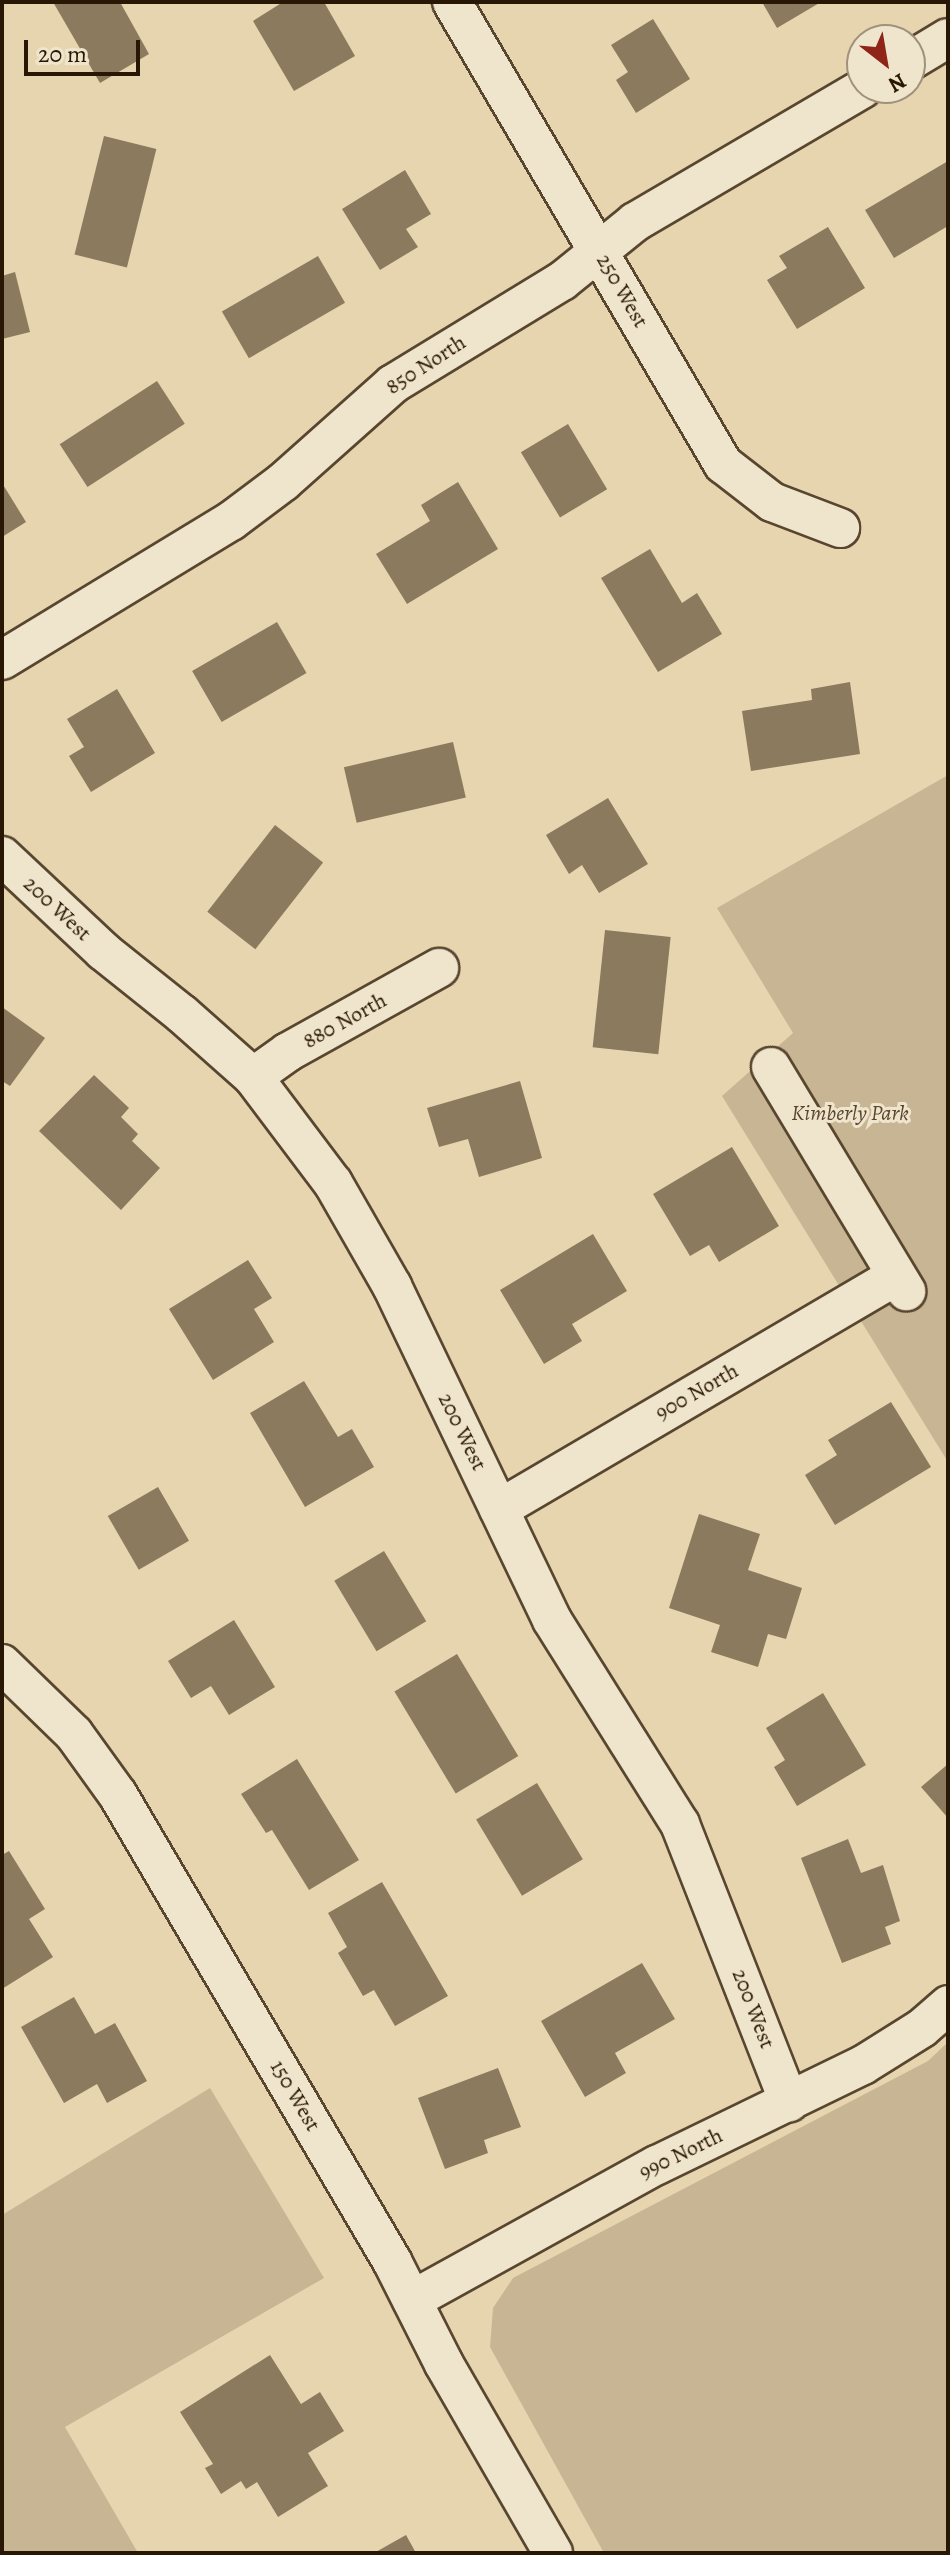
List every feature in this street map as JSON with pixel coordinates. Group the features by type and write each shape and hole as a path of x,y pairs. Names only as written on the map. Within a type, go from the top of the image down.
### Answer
{"street":[{"name":"250 West","path":"452,2 723,464 772,502 840,528"},
{"path":"926,51 948,38"},
{"name":"850 North","path":"2,660 231,521 283,482 393,384 562,281 635,222 846,98"},
{"name":"200 West","path":"2,856 103,951 182,1014 253,1077 305,1145 357,1222 392,1286 552,1620 680,1824 789,2102"},
{"name":"880 North","path":"253,1077 288,1052 439,968"},
{"name":"900 North","path":"499,1509 901,1283 771,1067"},
{"name":"150 West","path":"2,1664 74,1734 118,1795 412,2300 553,2553"},
{"name":"990 North","path":"412,2300 657,2165 863,2065 922,2028 948,2005"}],"green space":[{"name":"Kimberly Park","path":"948,775 948,1462 722,1096 793,1033 717,908"},
{"path":"948,2042 948,2553 604,2553 490,2347 493,2308 513,2278 928,2061"},
{"path":"210,2088 324,2278 65,2427 138,2553 2,2553 2,2215"}],"building":[{"path":"53,2 120,2 149,54 100,83"},
{"path":"283,2 324,2 355,56 294,91 253,21"},
{"path":"762,2 821,2 777,28"},
{"path":"653,19 690,79 636,113 616,80 628,72 611,45"},
{"path":"104,136 156,149 127,267 74,254"},
{"path":"948,161 948,226 894,258 865,210"},
{"path":"405,170 431,214 406,229 418,247 380,270 342,209"},
{"path":"828,227 865,288 797,329 767,280 787,268 779,256"},
{"path":"318,256 345,303 249,358 222,312"},
{"path":"15,272 30,332 2,339 2,276"},
{"path":"157,381 185,424 87,487 60,444"},
{"path":"568,424 607,489 560,517 521,452"},
{"path":"458,482 498,549 407,604 376,554 430,521 421,505"},
{"path":"2,483 26,522 2,537"},
{"path":"650,549 682,603 697,593 722,634 658,672 601,578"},
{"path":"277,622 306,673 222,722 192,671"},
{"path":"850,682 860,754 751,771 742,711 812,700 811,689"},
{"path":"117,689 155,753 91,792 69,756 84,747 67,719"},
{"path":"453,742 466,798 357,823 344,767"},
{"path":"608,798 648,864 599,893 582,865 569,874 546,835"},
{"path":"275,825 323,863 255,949 207,912"},
{"path":"605,930 671,937 658,1054 593,1047"},
{"path":"2,1007 45,1038 10,1086 2,1081"},
{"path":"94,1075 129,1108 121,1117 138,1134 132,1141 160,1168 121,1210 39,1131"},
{"path":"520,1081 542,1158 479,1177 468,1139 439,1147 427,1108"},
{"path":"732,1147 779,1226 719,1262 709,1245 690,1256 653,1194"},
{"path":"593,1234 627,1291 572,1324 582,1341 544,1364 500,1290"},
{"path":"248,1260 272,1298 254,1309 274,1342 213,1380 169,1309"},
{"path":"304,1381 338,1437 352,1429 374,1467 305,1507 250,1413"},
{"path":"891,1402 931,1467 835,1525 805,1475 837,1455 828,1440"},
{"path":"158,1487 189,1541 139,1570 108,1516"},
{"path":"699,1514 760,1534 748,1570 802,1588 786,1639 768,1634 758,1667 711,1652 720,1625 669,1608"},
{"path":"384,1551 426,1621 377,1651 334,1581"},
{"path":"234,1620 275,1687 229,1715 211,1686 191,1698 168,1661"},
{"path":"457,1654 518,1756 456,1794 394,1692"},
{"path":"823,1693 866,1765 797,1806 774,1767 785,1760 766,1728"},
{"path":"297,1759 359,1860 309,1890 272,1830 266,1833 241,1794"},
{"path":"948,1764 948,1818 921,1787"},
{"path":"537,1783 583,1859 522,1896 476,1820"},
{"path":"848,1839 861,1873 883,1865 900,1921 885,1927 891,1944 842,1963 801,1858"},
{"path":"9,1851 45,1909 29,1919 53,1957 2,1989 2,1855"},
{"path":"382,1882 448,1996 395,2026 374,1990 363,1996 338,1953 347,1947 328,1913"},
{"path":"642,1963 675,2019 615,2053 626,2073 585,2097 541,2021"},
{"path":"74,1997 95,2034 115,2023 147,2081 107,2103 97,2084 64,2103 21,2027"},
{"path":"498,2068 521,2127 484,2140 488,2153 445,2169 418,2098"},
{"path":"270,2355 301,2404 320,2392 344,2431 308,2453 328,2486 278,2517 257,2482 246,2489 241,2481 221,2494 205,2468 213,2464 180,2412"},
{"path":"406,2535 416,2553 374,2553"}]}
